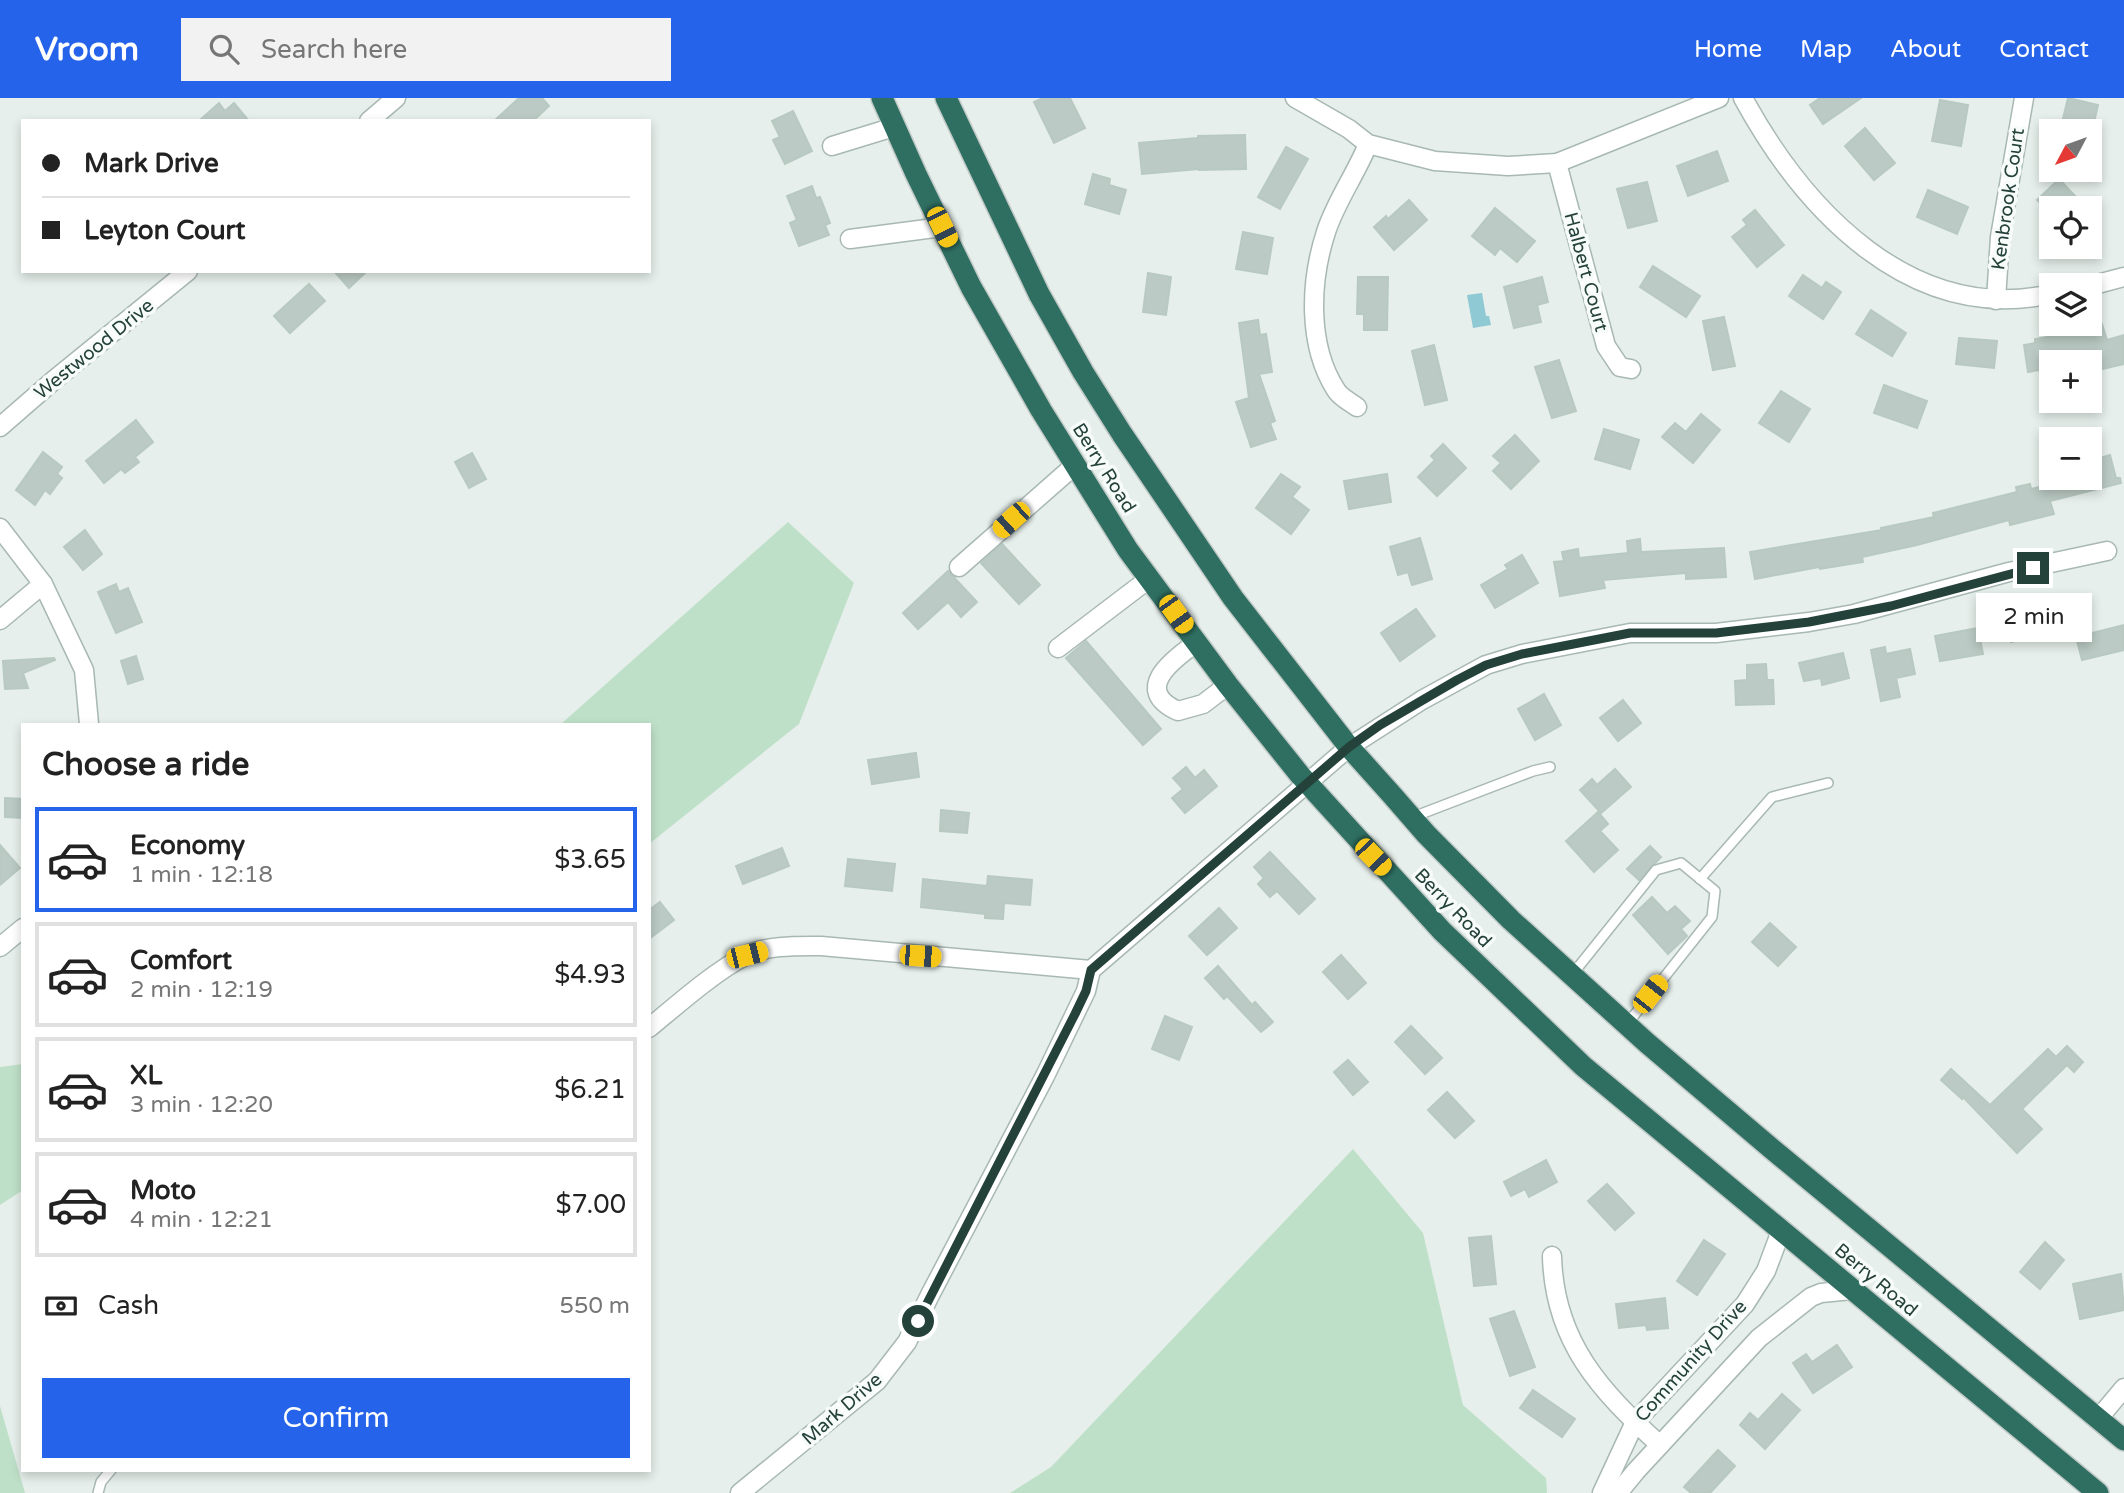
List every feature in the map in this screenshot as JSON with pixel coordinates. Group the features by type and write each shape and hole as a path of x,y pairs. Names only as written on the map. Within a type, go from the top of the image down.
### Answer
{"highway":[{"name":"Berry Road","path":"882,98 942,227 1007,353 1075,465 1128,550 1228,685 1307,783 1441,931 1583,1066 2098,1493"},
{"name":"Berry Road","path":"946,98 1039,294 1089,383 1233,598 1349,747 1469,879 1626,1025 2124,1440"}],"street":[{"path":"371,119 396,98"},
{"path":"1295,98 1349,129 1368,144 1435,161 1508,166 1557,163 1719,98"},
{"path":"1743,98 1758,127 1812,199 1840,228 1866,249 1909,276 1956,293 1997,300 2039,295"},
{"name":"Kenbrook Court","path":"1997,300 2000,237 2024,98"},
{"path":"832,146 894,127"},
{"path":"1357,407 1336,393 1316,337 1314,305 1316,277 1326,231 1368,144"},
{"name":"Halbert Court","path":"1557,163 1606,346 1620,367 1631,369"},
{"path":"850,239 942,227"},
{"name":"Westwood Drive","path":"0,427 186,273"},
{"path":"2102,283 2124,277"},
{"path":"959,567 1075,465"},
{"path":"0,528 43,584 85,670 89,723"},
{"path":"651,1026 703,985 747,955 788,947 821,946 1091,970 1349,747 1380,725 1486,665 1522,654 1630,633 1716,633 1820,620 1891,606 2009,572 2107,551"},
{"path":"1058,648 1150,578"},
{"path":"0,620 43,584"},
{"path":"1196,643 1164,670 1157,685 1158,696 1167,706 1178,711 1203,704 1228,685"},
{"path":"0,947 21,930"},
{"name":"Mark Drive","path":"740,1493 843,1411 877,1381 895,1360 918,1321 1045,1076 1086,991 1091,970"},
{"name":"Community Drive","path":"1602,1493 1635,1422 1745,1304 1758,1284 1781,1231"},
{"path":"1552,1256 1553,1284 1558,1308 1574,1346 1600,1383 1660,1445"},
{"name":"Community Drive","path":"1618,1493 1759,1338 1811,1297 1821,1293 1852,1290"},
{"path":"1717,1334 1741,1357"},
{"path":"2098,1419 2124,1388"}],"lane":[{"path":"1412,818 1550,766"},
{"path":"1700,879 1772,797 1828,783"},
{"path":"1571,975 1656,870 1681,863 1715,891 1712,917 1626,1025"},
{"path":"99,1493 101,1482 109,1472"}],"green space":[{"path":"788,522 854,583 799,724 651,842 651,723 562,723"},
{"path":"21,1064 21,1191 0,1205 0,1067"},
{"path":"1353,1149 1423,1233 1463,1405 1546,1478 1547,1493 1010,1493 1051,1467"},
{"path":"0,1406 25,1493 0,1493"}],"water":[{"path":"1482,293 1486,316 1489,316 1491,325 1473,328 1467,295"}],"building":[{"path":"519,98 542,98 549,106 535,119 496,119"},
{"path":"1043,98 1070,98 1085,128 1054,143 1034,102"},
{"path":"1820,98 1861,98 1823,124 1810,105"},
{"path":"2068,98 2098,105 2095,119 2063,119"},
{"path":"1940,100 1968,105 1961,146 1932,141"},
{"path":"219,103 225,111 234,103 247,119 201,119"},
{"path":"793,111 812,151 785,164 773,140 780,137 772,121"},
{"path":"1865,128 1895,163 1874,180 1845,146"},
{"path":"1245,135 1246,169 1199,169 1142,174 1139,143 1198,136"},
{"path":"1286,147 1308,159 1280,209 1258,197"},
{"path":"1717,151 1728,181 1688,196 1677,166"},
{"path":"1093,174 1110,179 1109,185 1126,190 1119,214 1085,204"},
{"path":"1647,182 1657,221 1628,228 1617,189"},
{"path":"2056,182 2062,182 2075,196 2041,196"},
{"path":"812,186 816,198 820,197 830,223 825,225 829,235 799,246 790,223 797,220 787,196"},
{"path":"1928,190 1968,207 1957,234 1917,217"},
{"path":"1409,200 1427,220 1394,250 1374,227 1386,216 1388,219"},
{"path":"1495,208 1535,241 1517,262 1500,248 1495,255 1472,236"},
{"path":"1755,210 1784,245 1757,267 1732,237 1747,225 1743,220"},
{"path":"1243,232 1273,238 1267,274 1236,269"},
{"path":"1653,266 1700,296 1686,317 1640,287"},
{"path":"336,273 365,273 349,288"},
{"path":"1148,273 1171,277 1166,315 1143,312"},
{"path":"1803,275 1822,288 1826,282 1841,292 1823,319 1789,296"},
{"path":"1358,277 1388,277 1387,330 1364,330 1364,314 1357,314"},
{"path":"1542,277 1548,302 1537,305 1541,322 1514,328 1504,287"},
{"path":"309,284 325,301 290,333 274,316"},
{"path":"1871,310 1906,333 1892,356 1856,334"},
{"path":"1724,317 1735,366 1713,370 1703,321"},
{"path":"1258,320 1260,335 1266,334 1272,372 1259,374 1275,421 1270,423 1276,439 1251,447 1236,402 1249,398 1239,323"},
{"path":"2102,324 2107,340 2124,335 2124,364 2102,369 2102,350 2039,350 2039,370 2028,372 2024,345 2035,343 2035,339 2053,336 2102,336"},
{"path":"1959,338 1997,341 1994,368 1956,364"},
{"path":"1434,345 1447,400 1425,405 1412,351"},
{"path":"1559,360 1576,411 1552,418 1535,367"},
{"path":"1884,385 1927,401 1917,428 1874,413"},
{"path":"1781,391 1810,409 1789,442 1759,423"},
{"path":"1701,414 1720,430 1693,463 1662,437 1675,423 1686,432"},
{"path":"136,420 153,442 135,457 139,462 125,473 121,469 104,483 86,461"},
{"path":"1604,429 1639,440 1630,469 1595,459"},
{"path":"1515,435 1539,461 1511,489 1493,471 1501,463 1493,456"},
{"path":"1443,444 1466,468 1437,496 1418,477 1435,460 1431,456"},
{"path":"43,452 62,467 57,474 62,478 50,494 45,490 35,505 16,490"},
{"path":"472,453 486,479 469,488 455,462"},
{"path":"2110,455 2116,478 2120,478 2121,483 2102,488 2102,457"},
{"path":"1281,474 1300,487 1292,497 1309,510 1291,534 1256,508"},
{"path":"1387,474 1391,502 1349,509 1344,481"},
{"path":"2030,484 2031,489 2039,487 2039,490 2093,490 2050,501 2054,514 2010,525 2009,520 1862,557 1863,562 1755,579 1750,552 1882,530 1881,528 1934,517 1933,513 2017,492 2016,487"},
{"path":"85,530 102,554 83,570 64,547"},
{"path":"1420,538 1432,579 1412,585 1408,572 1398,575 1390,547"},
{"path":"1640,539 1641,552 1724,548 1726,577 1686,579 1686,573 1603,580 1605,588 1560,596 1554,562 1564,561 1562,552 1578,549 1579,558 1628,553 1627,541"},
{"path":"1002,544 1040,585 1019,604 981,563"},
{"path":"1522,555 1538,583 1495,608 1481,585 1508,569 1505,565"},
{"path":"948,571 977,602 961,617 948,602 918,629 903,613"},
{"path":"116,584 119,592 128,588 142,622 116,633 98,592"},
{"path":"2049,605 2055,631 2011,642 2005,615"},
{"path":"1416,609 1435,636 1400,661 1381,633"},
{"path":"2124,625 2124,650 2082,660 2076,637"},
{"path":"1978,628 1983,654 1940,661 1935,636"},
{"path":"1086,641 1161,729 1143,745 1066,658"},
{"path":"1885,647 1886,654 1910,649 1915,674 1896,678 1900,697 1881,701 1871,650"},
{"path":"1843,653 1849,678 1822,685 1821,678 1804,681 1799,663"},
{"path":"136,656 143,679 128,684 121,661"},
{"path":"55,660 23,673 28,688 5,689 3,661"},
{"path":"1766,664 1767,680 1773,680 1774,704 1736,705 1735,681 1747,680 1747,665"},
{"path":"1544,694 1561,725 1535,740 1518,709"},
{"path":"1623,700 1641,723 1618,741 1600,718"},
{"path":"916,753 919,777 872,784 868,760"},
{"path":"1186,767 1195,778 1204,770 1217,786 1185,813 1172,798 1183,789 1173,778"},
{"path":"1615,769 1631,787 1601,813 1580,790 1592,779 1597,785"},
{"path":"5,798 21,799 21,818 5,817"},
{"path":"941,810 969,813 967,833 940,831"},
{"path":"1598,812 1608,824 1600,831 1618,850 1594,872 1566,841"},
{"path":"0,845 20,868 0,885"},
{"path":"1650,846 1661,857 1639,880 1627,869"},
{"path":"782,848 789,866 743,884 736,866"},
{"path":"1270,852 1315,899 1299,914 1277,891 1270,897 1258,884 1264,878 1254,867"},
{"path":"848,859 895,864 892,891 845,886"},
{"path":"988,876 1032,880 1030,905 1004,903 1003,919 985,918 985,914 921,907 923,879 987,886"},
{"path":"1652,897 1667,913 1675,906 1690,921 1681,929 1687,936 1668,954 1633,915"},
{"path":"660,902 674,920 651,937 651,909"},
{"path":"1219,908 1237,928 1207,955 1189,936"},
{"path":"1770,923 1796,947 1778,966 1752,942"},
{"path":"1341,955 1366,983 1348,999 1323,972"},
{"path":"1218,966 1252,1005 1255,1002 1273,1022 1261,1032 1227,996 1224,999 1205,978"},
{"path":"1165,1016 1192,1027 1179,1060 1152,1049"},
{"path":"1411,1026 1442,1058 1425,1074 1395,1042"},
{"path":"2067,1046 2083,1062 2074,1072 2067,1065 2022,1109 2042,1129 2017,1153 1963,1097 1962,1099 1941,1080 1951,1069 1990,1105 2048,1049 2056,1057"},
{"path":"1348,1060 1368,1082 1353,1095 1334,1072"},
{"path":"1447,1092 1474,1121 1455,1138 1428,1110"},
{"path":"1546,1160 1557,1182 1529,1197 1525,1189 1511,1196 1504,1182"},
{"path":"1607,1184 1634,1213 1615,1230 1588,1201"},
{"path":"1491,1236 1496,1284 1474,1286 1469,1238"},
{"path":"1704,1240 1725,1254 1697,1295 1677,1281"},
{"path":"2045,1242 2064,1260 2040,1289 2020,1272"},
{"path":"2121,1274 2124,1310 2080,1319 2073,1284"},
{"path":"1665,1298 1668,1328 1647,1330 1646,1325 1619,1328 1616,1304"},
{"path":"1514,1311 1535,1367 1510,1376 1490,1319"},
{"path":"1837,1345 1852,1367 1813,1393 1793,1363 1806,1354 1812,1362"},
{"path":"1533,1390 1575,1419 1562,1437 1520,1408"},
{"path":"1782,1394 1800,1410 1765,1449 1740,1425 1750,1413 1758,1420"},
{"path":"1718,1450 1735,1466 1710,1493 1691,1493 1684,1487"}],"route":[{"path":"918,1321 1075,1014 1086,991 1091,970 1349,747 1380,725 1486,665 1522,654 1630,633 1716,633 1809,622 1891,606 2009,572 2033,568"}]}
